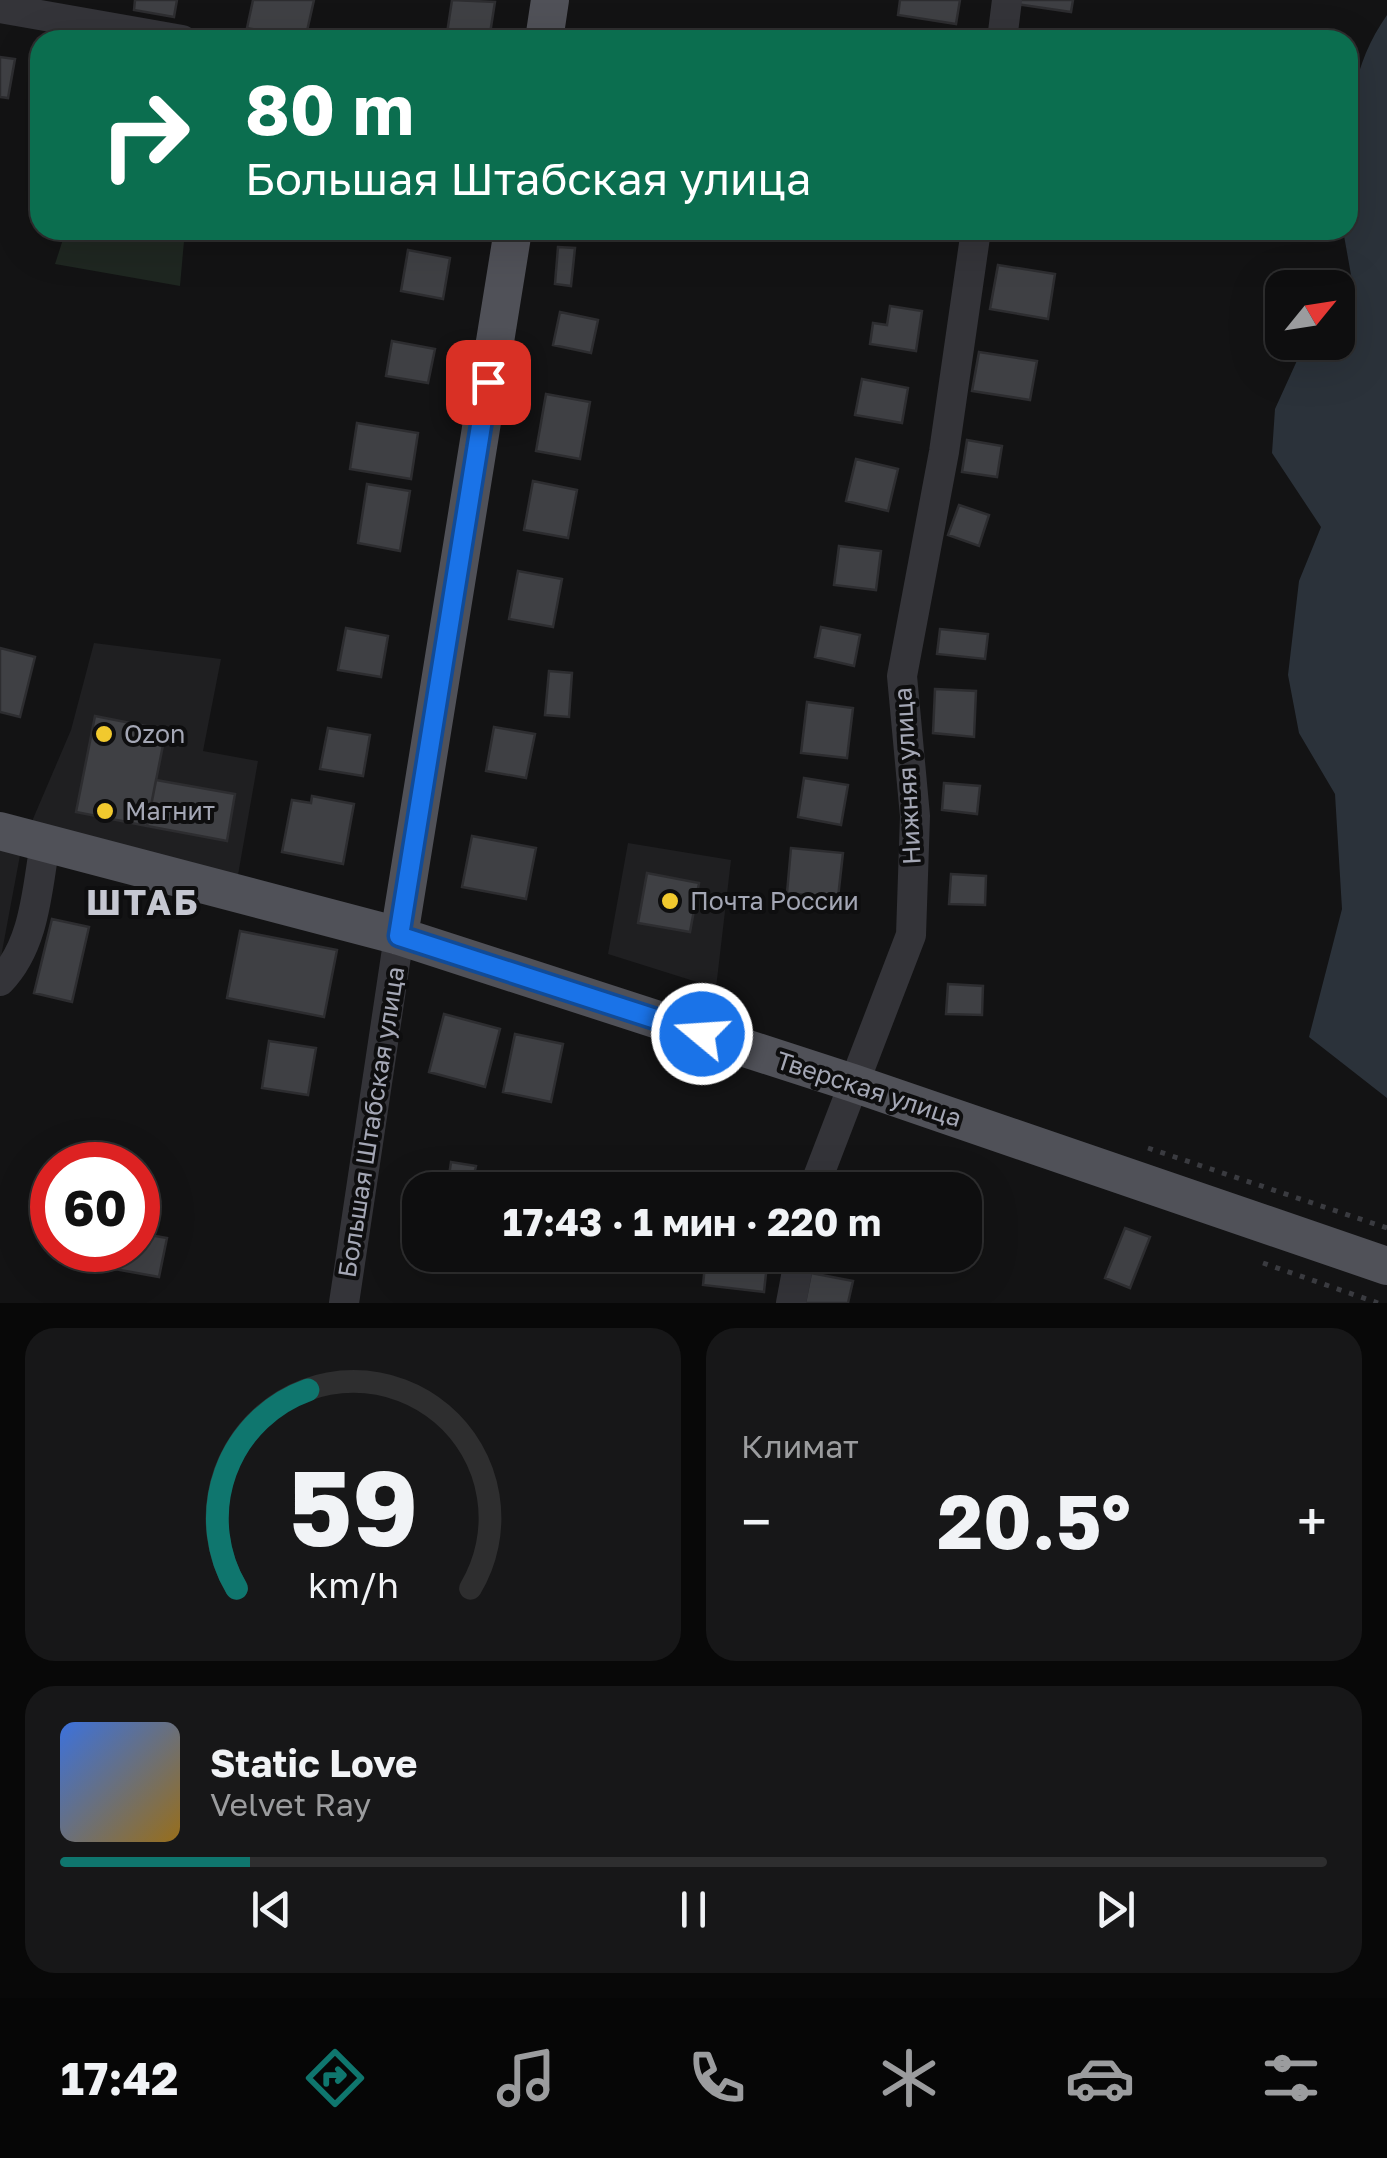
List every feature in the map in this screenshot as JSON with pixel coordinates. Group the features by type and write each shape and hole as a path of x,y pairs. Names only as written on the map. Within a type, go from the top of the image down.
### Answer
{"main road":[{"path":"546,30 550,0"},
{"name":"Большая Штабская улица","path":"399,936 511,240"},
{"name":"Тверская улица","path":"0,831 399,936 853,1083 1387,1266"}],"street":[{"path":"1003,30 1007,0"},
{"path":"0,8 125,30"},
{"name":"Нижняя улица","path":"820,1172 912,935 915,816 902,676 944,452 975,240"},
{"path":"0,982 12,970 30,929 46,843"},
{"name":"Большая Штабская улица","path":"344,1303 399,936"},
{"path":"790,1303 796,1272"}],"path":[{"path":"1263,1263 1378,1303"}],"shaded area":[{"path":"1387,15 1387,1098 1309,1037 1342,909 1335,794 1299,733 1288,675 1299,581 1321,527 1272,453 1275,409 1297,360 1355,360 1355,270 1350,270 1345,240 1358,240 1361,66"},
{"path":"63,240 184,240 180,286 55,264"},
{"path":"94,643 221,659 203,751 258,761 238,875 30,826 71,730"},
{"path":"628,843 731,860 716,988 608,954"},
{"path":"0,846 21,850 1,957 0,957"}],"building":[{"path":"135,0 177,0 174,17 134,10"},
{"path":"253,0 314,0 307,30 247,28"},
{"path":"452,0 495,2 491,30 448,30"},
{"path":"900,0 960,0 956,24 898,15"},
{"path":"1017,0 1073,0 1071,12 1016,4"},
{"path":"0,57 15,59 8,98 0,97"},
{"path":"558,247 575,248 571,286 555,284"},
{"path":"408,250 450,258 443,299 401,291"},
{"path":"998,265 1055,274 1048,319 990,309"},
{"path":"890,306 922,311 916,351 870,344 873,323 887,325"},
{"path":"560,312 598,320 591,353 553,345"},
{"path":"392,341 435,349 428,383 386,376"},
{"path":"979,352 1037,361 1030,400 972,391"},
{"path":"862,379 908,388 902,423 855,415"},
{"path":"546,394 590,402 580,459 536,451"},
{"path":"357,423 418,433 411,479 350,469"},
{"path":"967,440 1002,446 997,477 962,472"},
{"path":"856,459 898,469 888,511 846,501"},
{"path":"533,481 577,490 568,538 524,530"},
{"path":"367,484 410,491 400,551 358,543"},
{"path":"959,505 989,515 979,546 948,535"},
{"path":"839,546 881,551 876,590 834,585"},
{"path":"518,571 562,579 553,627 509,619"},
{"path":"821,627 860,635 854,666 815,657"},
{"path":"346,628 388,636 381,677 338,670"},
{"path":"940,629 988,634 985,659 937,654"},
{"path":"0,648 35,657 20,717 0,712"},
{"path":"549,671 572,673 569,717 545,715"},
{"path":"935,689 976,691 974,737 933,733"},
{"path":"807,702 853,708 847,758 801,753"},
{"path":"95,716 166,730 147,826 76,812"},
{"path":"494,727 535,734 526,778 486,771"},
{"path":"328,728 370,735 363,776 320,769"},
{"path":"804,778 848,785 841,825 798,817"},
{"path":"156,780 235,794 227,841 147,826"},
{"path":"944,783 980,786 977,814 942,810"},
{"path":"312,796 354,804 343,864 282,852 292,800 311,803"},
{"path":"472,836 536,848 526,899 462,887"},
{"path":"791,848 843,853 838,898 787,893"},
{"path":"647,873 699,883 690,932 638,923"},
{"path":"951,874 986,876 985,905 949,904"},
{"path":"52,919 89,927 72,1002 34,993"},
{"path":"240,931 337,950 324,1017 227,998"},
{"path":"948,984 983,986 982,1015 946,1014"},
{"path":"444,1014 500,1029 485,1087 429,1072"},
{"path":"515,1034 563,1044 551,1102 503,1092"},
{"path":"269,1041 316,1048 308,1095 262,1088"},
{"path":"451,1162 476,1166 475,1172 450,1172"},
{"path":"1125,1228 1150,1237 1130,1288 1105,1278"},
{"path":"160,1237 167,1238 159,1277 131,1272 160,1272"},
{"path":"704,1272 766,1272 764,1292 703,1285"},
{"path":"811,1273 853,1281 848,1303 805,1303"}],"place":[{"name":"Ozon","path":"104,734"},
{"name":"Магнит","path":"105,811"},
{"name":"Почта России","path":"670,901"}],"district":[{"name":"ШТАБ","path":"143,903"}],"route":[{"path":"488,382 399,936 702,1034"}]}
